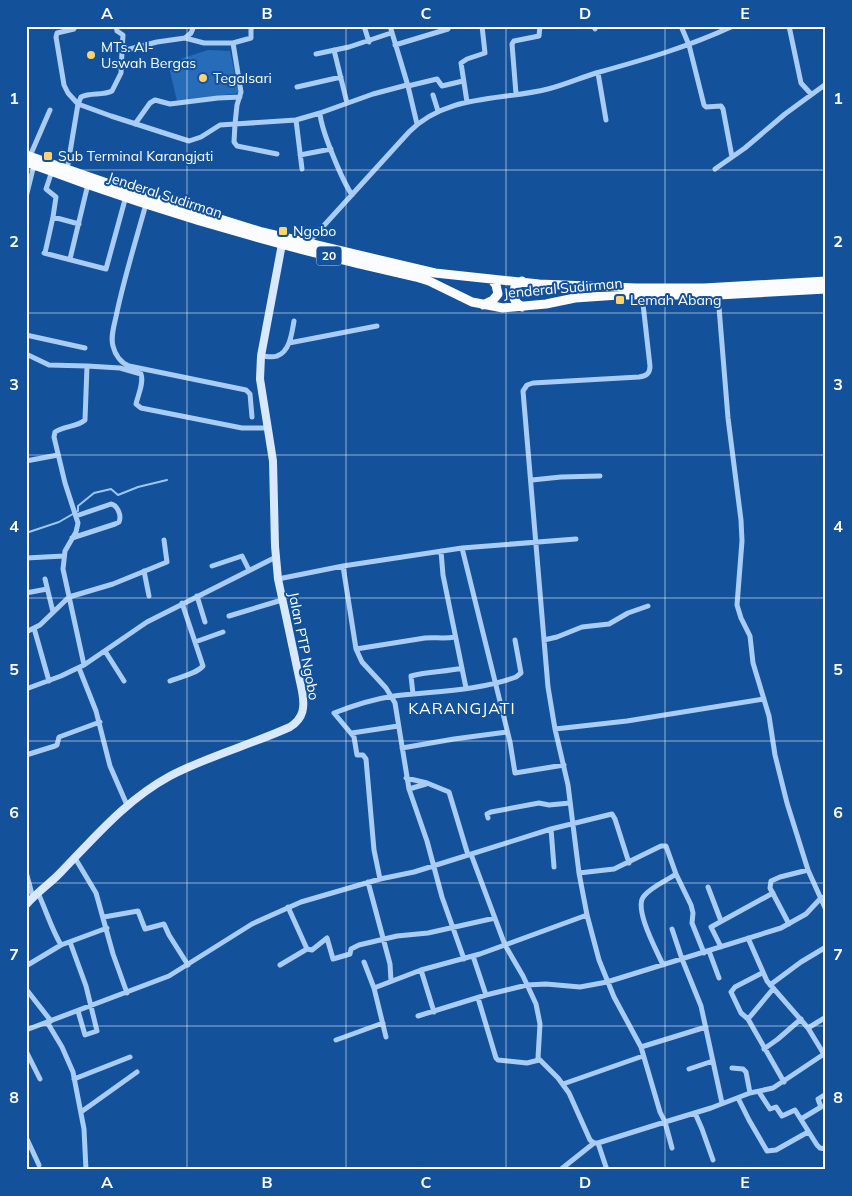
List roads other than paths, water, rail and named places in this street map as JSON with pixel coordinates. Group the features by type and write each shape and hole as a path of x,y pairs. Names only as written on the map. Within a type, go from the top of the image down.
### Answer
{"highway":[{"name":"Jenderal Sudirman","path":"29,160 67,170 146,204 282,244 429,281 463,299 481,305 503,308 522,307 575,298 620,295 718,295 826,289"},
{"name":"Jenderal Sudirman","path":"29,160 52,171 88,184 307,244 428,272 492,280 606,287 684,288 826,281"},
{"path":"481,305 493,300 498,294 496,285 492,280"},
{"path":"522,281 515,287 513,297 515,302 522,307"}],"main road":[{"name":"Jalan PTP Ngobo","path":"26,905 127,805 155,785 217,754 293,725 300,718 304,707 302,691 278,579 274,470 260,379 261,356 282,244"}],"street":[{"path":"75,26 74,29 57,33 56,37 64,84 68,93 78,104 189,141 200,138 223,124 296,120 386,90 438,80 442,86 463,81"},
{"path":"67,170 78,104 83,95 107,94 112,91 121,73 123,35 117,31 116,26"},
{"path":"185,38 191,33 194,26"},
{"path":"122,52 158,42 185,38 204,43 233,43 251,38 251,26"},
{"path":"364,26 368,42"},
{"path":"390,26 417,124"},
{"path":"467,102 462,63 486,51 482,26"},
{"path":"516,94 512,44 514,41 539,36 540,26"},
{"path":"681,26 689,45 704,105 706,107 721,106 723,109 732,157"},
{"path":"307,244 417,124 438,111 467,102 551,88 689,45 733,26"},
{"path":"789,26 802,82 811,94"},
{"path":"395,45 448,29"},
{"path":"316,54 368,42 391,33"},
{"path":"233,43 240,84 240,97 235,124 235,144 277,154"},
{"path":"334,50 347,103"},
{"path":"598,73 606,120"},
{"path":"297,88 341,77"},
{"path":"715,169 826,84"},
{"path":"433,95 438,111"},
{"path":"135,124 150,103 155,100 170,104 240,97"},
{"path":"26,197 29,160 50,110"},
{"path":"320,113 331,149 352,195"},
{"path":"296,120 302,169"},
{"path":"300,155 331,149"},
{"path":"52,171 46,189 54,194 56,199 45,253 106,269 126,194"},
{"path":"70,259 88,184"},
{"path":"146,204 124,277 112,335 113,346 118,358 122,363 129,366 246,390 250,394 252,417"},
{"path":"53,217 79,224"},
{"path":"642,295 650,366 647,375 533,383 524,388 523,391 544,640 554,729 564,765 579,873 587,915 607,982 641,1047 672,1148"},
{"path":"718,295 728,418 741,520 742,541 738,605 741,618 750,636 753,663 764,699 780,779 808,870 826,910"},
{"path":"261,356 276,357 283,351 289,343 294,321"},
{"path":"289,343 377,326"},
{"path":"26,335 85,348"},
{"path":"26,354 49,365 114,367 141,374 143,377 136,404 141,408 242,428 268,428"},
{"path":"87,366 85,420 82,423 55,432 54,437 76,516 77,530 66,547 64,556 64,575 78,632 81,666 100,722 110,766 127,805"},
{"path":"26,461 58,455"},
{"path":"532,480 600,476"},
{"path":"72,538 115,524 119,522 120,518 115,505 111,504 76,516"},
{"path":"278,579 344,566 462,548 576,539"},
{"path":"26,632 34,628 69,597 113,584 167,562 164,540"},
{"path":"462,548 486,641 515,773 564,765"},
{"path":"441,551 443,575 466,688"},
{"path":"26,558 64,556"},
{"path":"212,566 242,556 249,570"},
{"path":"26,689 50,681 81,666 137,628 182,603 276,557"},
{"path":"344,566 356,649 362,662 395,703 406,778 434,865 442,897 464,959"},
{"path":"144,571 149,596"},
{"path":"45,579 52,612"},
{"path":"26,593 47,589"},
{"path":"197,596 205,622"},
{"path":"229,616 282,600"},
{"path":"170,680 201,669 202,662 182,603"},
{"path":"544,640 582,627 609,624 628,613 648,606"},
{"path":"34,628 50,681"},
{"path":"195,642 223,632"},
{"path":"356,649 425,638 455,637"},
{"path":"380,879 374,850 365,756 357,755 356,742 352,733 334,713 345,708 392,697 466,688 512,678 521,673 515,640"},
{"path":"105,651 124,682"},
{"path":"413,694 412,676 437,671 447,672 462,668"},
{"path":"554,729 627,721 764,699"},
{"path":"26,755 55,746 59,737 100,722"},
{"path":"352,733 398,726"},
{"path":"402,748 507,732"},
{"path":"406,778 427,783 449,792 470,854 505,945 536,1004 540,1024 539,1060 563,1084 569,1093 588,1136 596,1143 607,1170"},
{"path":"409,789 427,783"},
{"path":"488,818 487,814 491,812 539,803 549,805 570,803"},
{"path":"26,1030 158,982 252,924 288,907 313,898 434,865 572,823 612,814 628,863"},
{"path":"552,829 554,867"},
{"path":"579,873 614,869 665,845 691,906 693,913 692,923 719,978"},
{"path":"75,858 96,893 113,954 128,993"},
{"path":"789,924 770,885 774,880 808,870"},
{"path":"26,872 35,895 48,915 54,933 61,945"},
{"path":"663,964 642,914 640,903 642,897 676,874"},
{"path":"368,882 382,940 390,964 391,981"},
{"path":"708,887 721,921"},
{"path":"721,947 711,927 773,893"},
{"path":"418,1016 486,995 527,985 546,984 580,987 607,982 789,924 806,914 820,899 826,896"},
{"path":"288,907 307,949"},
{"path":"104,918 138,911 144,929 164,924 188,965"},
{"path":"374,988 421,970 473,956 587,915"},
{"path":"280,965 307,949 312,950 327,938 333,959 350,954 353,947 397,936 428,933 495,918"},
{"path":"26,966 61,945 107,928"},
{"path":"672,929 701,1006 722,1103"},
{"path":"560,1170 596,1143 695,1113 750,1093 773,1088 825,1056 801,1019 771,987 762,973 748,938"},
{"path":"70,942 92,1006 97,1031 85,1035 78,1011"},
{"path":"748,1018 771,987 801,962 826,947"},
{"path":"473,956 486,995"},
{"path":"364,962 374,988 386,1037"},
{"path":"421,970 434,1012"},
{"path":"762,973 735,987 731,992 741,1013 748,1018 784,1082"},
{"path":"26,989 49,1021 67,1058 74,1079 86,1145 86,1170"},
{"path":"478,998 496,1058 498,1060 527,1063 539,1060"},
{"path":"808,1028 826,1017"},
{"path":"764,1049 801,1019"},
{"path":"336,1040 383,1023"},
{"path":"641,1047 706,1027"},
{"path":"26,1051 40,1079"},
{"path":"563,1084 643,1056"},
{"path":"74,1079 130,1057"},
{"path":"690,1069 713,1061"},
{"path":"732,1068 743,1068 746,1072 750,1093"},
{"path":"80,1112 137,1072"},
{"path":"759,1092 770,1109 776,1107 782,1116 795,1109 820,1148 826,1149"},
{"path":"801,1119 821,1107 818,1099 826,1094"},
{"path":"738,1098 748,1120 767,1152 776,1150 808,1132"},
{"path":"695,1113 713,1160"},
{"path":"26,1137 38,1165"}],"waterway":[{"path":"26,533 59,522 78,511 78,506 94,493 111,489 118,495 138,487 167,480"}],"place":[{"name":"MTs. Al- Uswah Bergas","path":"91,55"},
{"name":"Tegalsari","path":"203,78"},
{"name":"Sub Terminal Karangjati","path":"48,156"},
{"name":"Ngobo","path":"283,231"},
{"name":"Lemah Abang","path":"620,300"}],"district":[{"name":"KARANGJATI","path":"462,708"}]}
